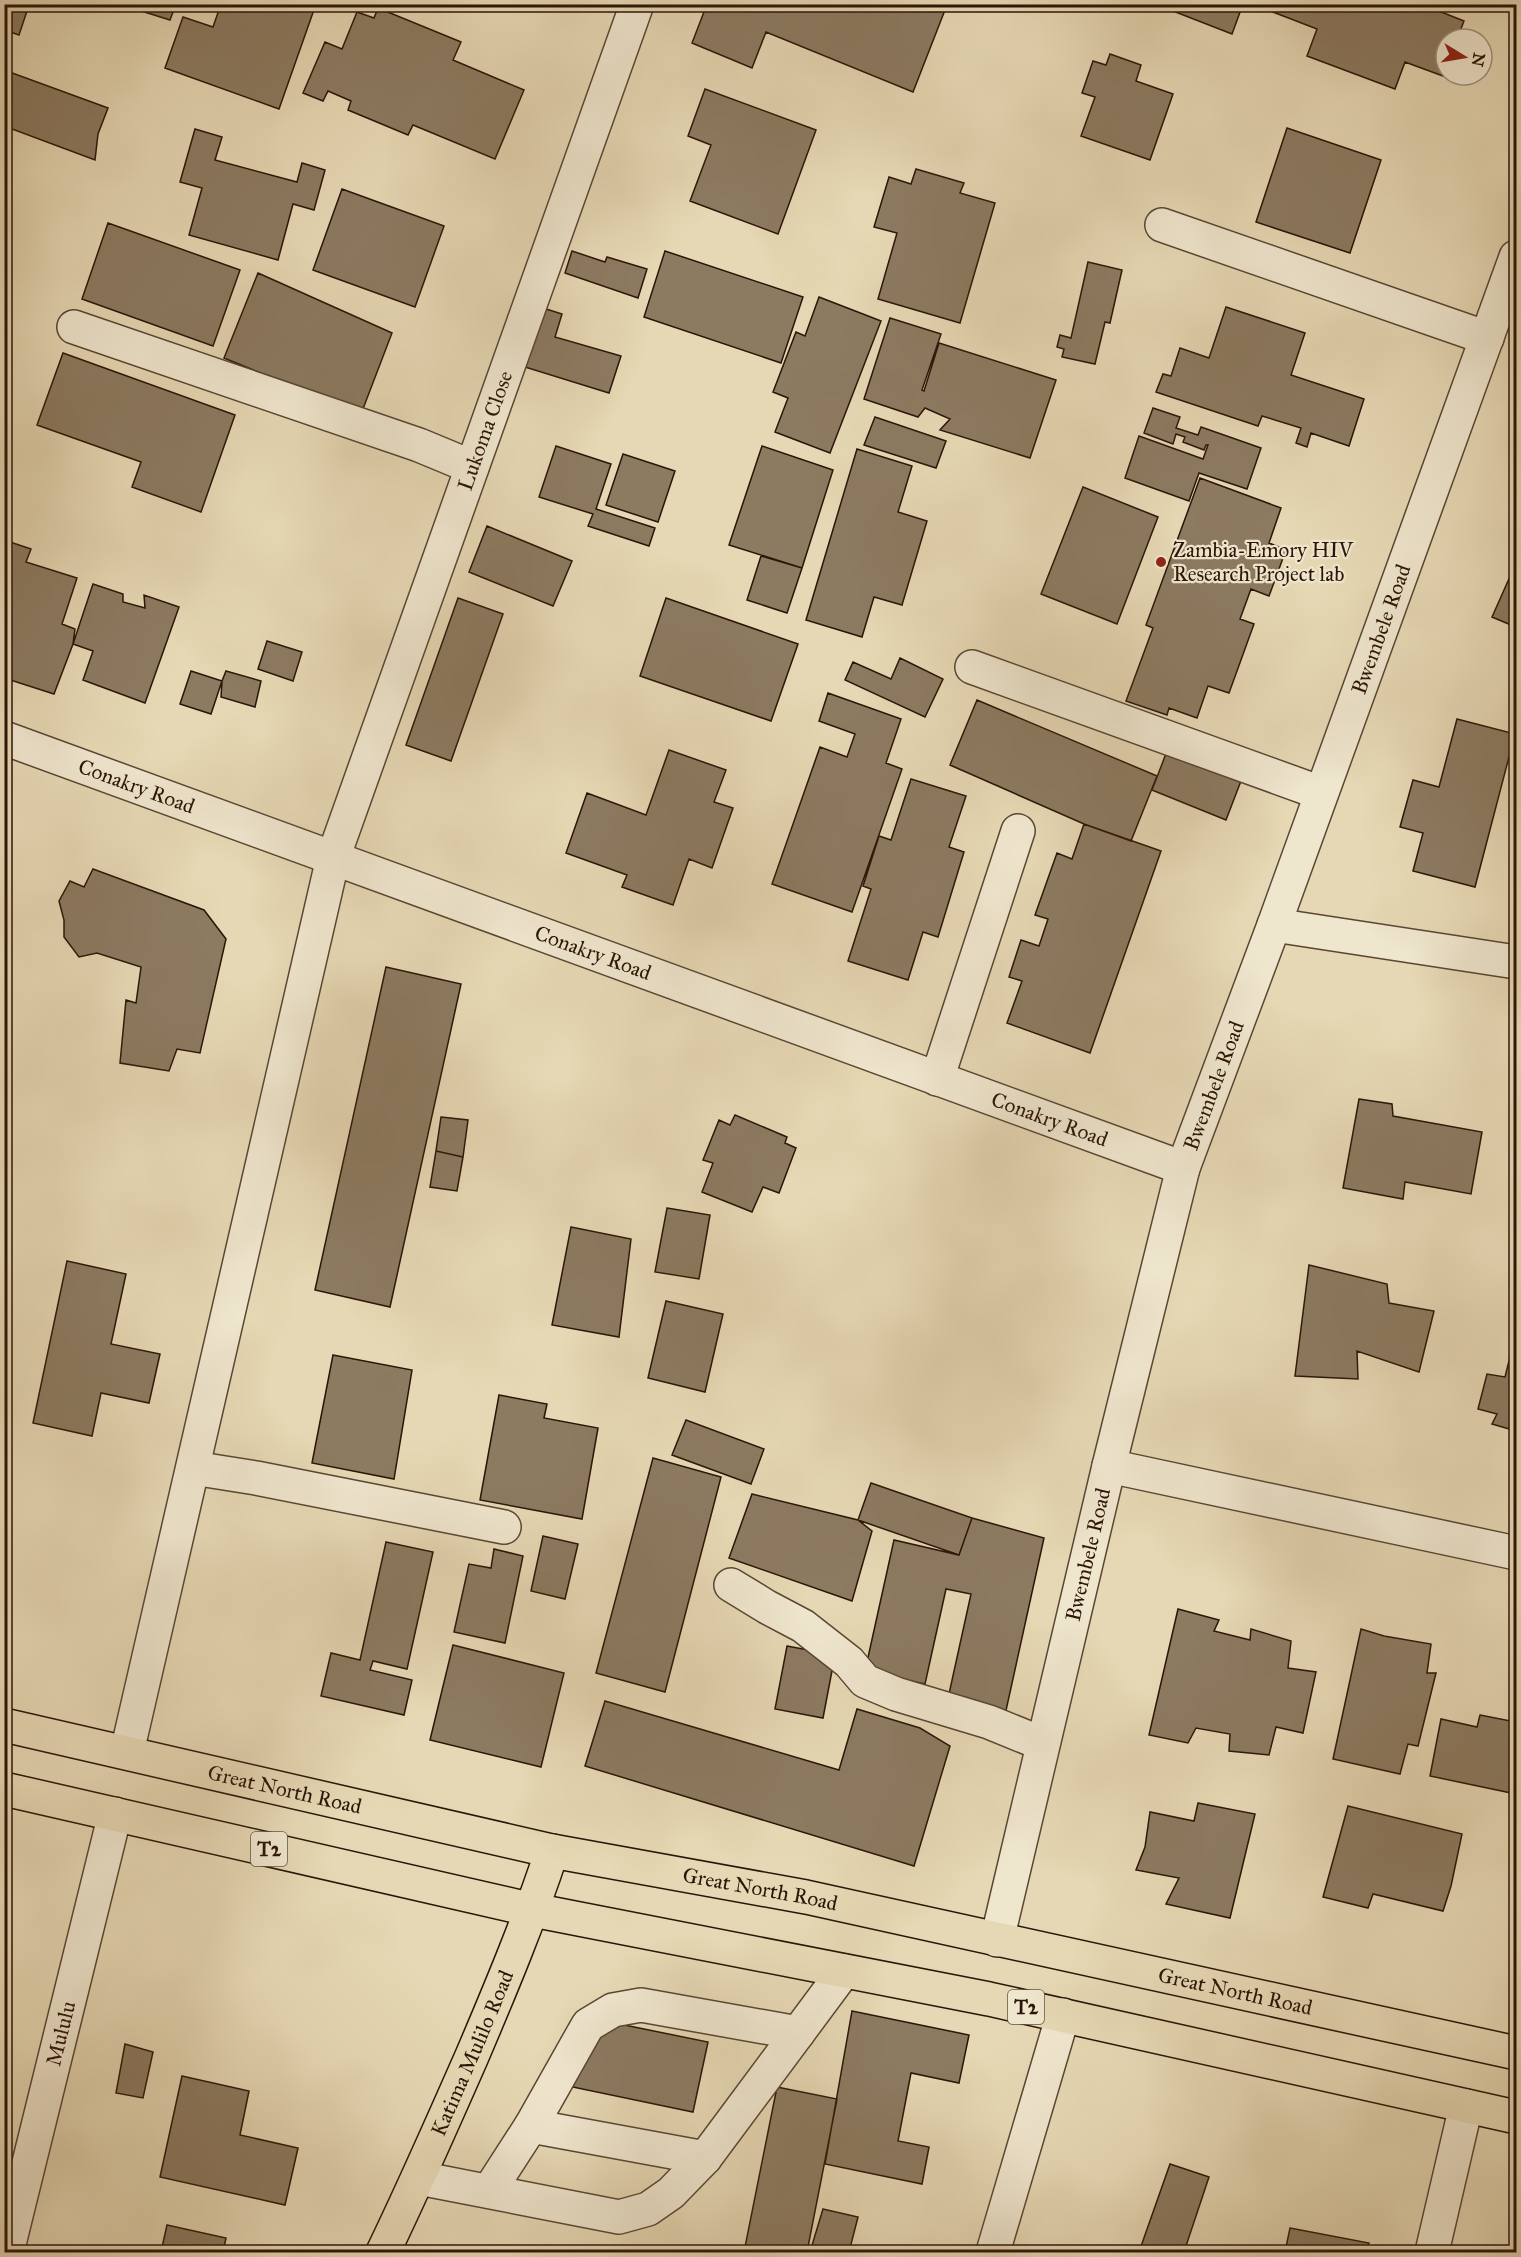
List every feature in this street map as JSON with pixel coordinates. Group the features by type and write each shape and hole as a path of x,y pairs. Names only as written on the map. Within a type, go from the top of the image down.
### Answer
{"main road":[{"name":"Great North Road","path":"4,1725 552,1851 806,1897 1516,2053"},
{"name":"T2","path":"4,1789 533,1910 1063,2015 1516,2117"},
{"name":"Katima Mulilo Road","path":"383,2253 419,2178 533,1910 552,1851"}],"street":[{"name":"Lukoma Close","path":"127,1752 333,858 637,4"},
{"path":"1162,225 1488,338"},
{"name":"Bwembele Road","path":"996,1940 1183,1168 1274,925 1516,257"},
{"path":"74,327 419,445 472,467"},
{"path":"972,667 1321,793"},
{"name":"Conakry Road","path":"4,738 1183,1168"},
{"path":"937,1079 1018,831"},
{"path":"1274,925 1516,962"},
{"path":"1109,1466 1516,1553"},
{"path":"193,1468 504,1527"},
{"path":"731,1585 767,1608 803,1626 849,1662 865,1681 896,1694 989,1722 1043,1744"},
{"name":"Mululu","path":"7,2253 115,1814"},
{"path":"419,2178 619,2217 648,2210 671,2193 705,2158 844,1971"},
{"path":"489,2192 531,2126 588,2025 613,2010 641,2005 798,2033"},
{"path":"993,2253 1063,2015"},
{"path":"1432,2253 1466,2106"},
{"path":"531,2126 705,2158"}],"building":[{"path":"4,4 27,11 19,35 4,30"},
{"path":"119,4 176,4 170,20"},
{"path":"221,4 316,4 279,109 165,68 183,17 213,27"},
{"path":"707,4 931,4 945,10 913,92 766,32 752,68 692,43"},
{"path":"1155,4 1243,4 1232,34"},
{"path":"1252,4 1421,4 1464,21 1462,27 1434,27 1434,73 1405,62 1395,89 1307,56 1317,29"},
{"path":"378,8 461,42 453,60 524,90 495,159 413,125 408,135 348,110 351,101 328,91 323,101 303,93 325,42 342,49 357,12 374,18"},
{"path":"1110,54 1141,65 1136,81 1173,94 1150,160 1081,136 1095,97 1082,93 1093,61 1106,65"},
{"path":"4,70 108,108 98,134 95,160 4,126"},
{"path":"705,89 816,130 778,234 690,201 711,145 688,136"},
{"path":"1287,128 1381,160 1350,253 1256,222"},
{"path":"195,129 222,137 215,160 297,182 302,163 325,170 314,210 293,204 278,260 189,235 202,188 180,182"},
{"path":"916,169 964,183 960,193 995,203 960,323 878,299 897,233 874,227 889,177 911,184"},
{"path":"342,189 444,226 415,307 313,270"},
{"path":"108,223 240,270 213,346 82,299"},
{"path":"572,251 605,262 607,257 647,269 638,298 565,273"},
{"path":"665,251 803,297 781,363 644,317"},
{"path":"1088,262 1122,270 1110,323 1105,322 1095,364 1062,357 1064,349 1057,347 1060,335 1071,338"},
{"path":"258,273 392,333 361,414 224,358"},
{"path":"819,297 881,321 830,453 775,432 788,398 773,392 796,332 805,336"},
{"path":"1226,307 1305,333 1291,375 1364,399 1349,446 1311,433 1307,447 1296,443 1301,428 1262,416 1258,426 1156,392 1163,374 1171,376 1180,348 1209,358"},
{"path":"543,308 562,314 555,337 621,356 609,393 525,367"},
{"path":"890,318 941,334 922,390 924,391 939,343 1056,380 1030,458 940,430 950,419 925,408 918,417 864,399"},
{"path":"63,353 235,415 201,512 132,487 141,462 37,425"},
{"path":"1153,408 1180,417 1176,428 1198,435 1201,427 1261,448 1247,489 1199,473 1189,501 1125,478 1139,436 1203,459 1208,445 1204,450 1183,442 1185,437 1176,434 1173,444 1144,433"},
{"path":"875,417 946,441 936,468 864,445"},
{"path":"556,446 611,464 596,509 655,528 649,546 588,526 593,514 539,497"},
{"path":"762,446 833,470 802,568 729,545"},
{"path":"857,449 912,466 898,512 927,521 902,605 874,597 862,637 806,620"},
{"path":"623,454 675,471 658,522 606,505"},
{"path":"1200,478 1281,508 1269,543 1286,550 1269,596 1251,589 1240,619 1254,624 1229,693 1208,686 1197,718 1169,708 1167,715 1126,701 1153,628 1146,625"},
{"path":"1083,487 1158,517 1117,624 1041,594"},
{"path":"487,526 572,561 553,606 469,572"},
{"path":"4,540 31,549 26,562 77,578 62,624 75,629 73,644 54,694 4,678"},
{"path":"761,556 802,568 787,613 747,600"},
{"path":"1516,563 1516,627 1492,617"},
{"path":"93,584 123,594 123,602 145,608 144,595 179,607 145,703 83,680 93,651 73,644"},
{"path":"458,598 503,614 451,761 406,745"},
{"path":"666,598 798,644 771,721 640,676"},
{"path":"267,641 302,652 293,681 258,669"},
{"path":"900,658 943,679 925,717 845,680 853,662 891,679"},
{"path":"191,671 222,681 211,714 180,704"},
{"path":"226,671 261,681 255,707 221,697 222,681"},
{"path":"828,693 901,719 886,763 902,769 852,912 772,884 820,747 847,757 855,734 819,721"},
{"path":"977,700 1157,776 1131,841 1084,824 950,765"},
{"path":"1457,719 1515,734 1475,887 1413,871 1423,833 1400,827 1413,780 1439,787"},
{"path":"669,750 726,770 714,802 733,808 712,868 689,859 673,905 622,887 627,875 566,853 587,793 646,815"},
{"path":"1167,751 1241,781 1226,820 1152,790"},
{"path":"911,779 966,796 949,847 964,852 938,937 923,932 908,980 848,961 871,889 863,886 879,836 891,840"},
{"path":"1084,824 1161,851 1090,1053 1007,1023 1022,981 1009,977 1021,940 1039,946 1048,919 1035,915 1057,853 1072,859"},
{"path":"93,869 204,910 226,939 200,1053 177,1049 169,1071 120,1063 126,1000 136,1003 141,967 97,953 79,957 64,937 64,920 59,901 70,881 84,887"},
{"path":"386,967 461,984 390,1307 315,1290"},
{"path":"1359,1099 1392,1104 1393,1116 1482,1132 1471,1194 1405,1182 1403,1199 1343,1188"},
{"path":"735,1115 787,1137 785,1143 796,1148 779,1193 763,1187 752,1212 702,1192 713,1163 703,1160 719,1120 730,1125"},
{"path":"441,1117 468,1120 463,1157 436,1151"},
{"path":"436,1151 463,1157 457,1191 430,1187"},
{"path":"667,1208 710,1215 699,1279 655,1272"},
{"path":"571,1227 631,1239 619,1337 552,1325"},
{"path":"67,1261 126,1274 111,1344 160,1354 149,1403 101,1393 92,1436 33,1423"},
{"path":"1309,1265 1387,1284 1389,1303 1434,1311 1419,1372 1357,1351 1358,1379 1295,1376"},
{"path":"666,1301 723,1314 705,1392 648,1378"},
{"path":"1516,1333 1516,1431 1492,1424 1497,1414 1478,1409 1487,1374 1505,1377"},
{"path":"333,1355 412,1370 394,1479 312,1463"},
{"path":"499,1395 547,1404 544,1418 598,1428 582,1519 480,1500"},
{"path":"686,1420 764,1449 751,1484 672,1455"},
{"path":"653,1458 721,1477 665,1692 596,1673"},
{"path":"871,1483 972,1518 959,1555 858,1520"},
{"path":"752,1494 858,1520 872,1531 852,1601 729,1558"},
{"path":"972,1518 1044,1538 1005,1715 947,1703 971,1594 946,1589 925,1684 865,1671 894,1540 959,1555"},
{"path":"543,1536 578,1544 565,1599 531,1591"},
{"path":"386,1542 433,1552 407,1669 373,1661 370,1670 412,1680 404,1715 321,1696 331,1653 360,1660"},
{"path":"494,1549 523,1556 505,1643 454,1632 469,1564 491,1568"},
{"path":"1178,1609 1219,1620 1214,1631 1250,1640 1251,1629 1291,1641 1288,1668 1316,1672 1303,1733 1276,1727 1269,1755 1229,1751 1230,1734 1196,1728 1188,1743 1149,1735"},
{"path":"1361,1629 1384,1636 1431,1644 1427,1673 1436,1673 1418,1746 1408,1744 1400,1774 1333,1759"},
{"path":"453,1645 564,1673 541,1767 430,1740"},
{"path":"787,1646 835,1655 823,1718 775,1709"},
{"path":"605,1701 839,1770 857,1709 920,1728 950,1746 914,1866 585,1766"},
{"path":"1480,1715 1516,1722 1516,1794 1430,1776 1441,1719 1477,1727"},
{"path":"1198,1803 1255,1814 1230,1918 1166,1904 1179,1878 1136,1870 1145,1847 1150,1812 1194,1821"},
{"path":"1348,1806 1462,1834 1443,1911 1373,1894 1368,1908 1323,1897"},
{"path":"852,2011 969,2035 959,2083 911,2073 898,2141 929,2147 922,2184 825,2164"},
{"path":"580,2016 708,2042 693,2112 563,2085"},
{"path":"125,2044 153,2052 143,2098 116,2093"},
{"path":"182,2076 249,2091 240,2135 298,2148 285,2205 160,2177"},
{"path":"777,2087 837,2099 807,2252 744,2252"},
{"path":"1170,2164 1209,2177 1184,2252 1139,2252"},
{"path":"823,2209 858,2217 849,2252 810,2252"},
{"path":"167,2225 226,2238 223,2252 161,2252"},
{"path":"1290,2228 1369,2243 1367,2252 1285,2252"}],"place":[{"name":"Zambia-Emory HIV Research Project lab","path":"1161,562"}]}
